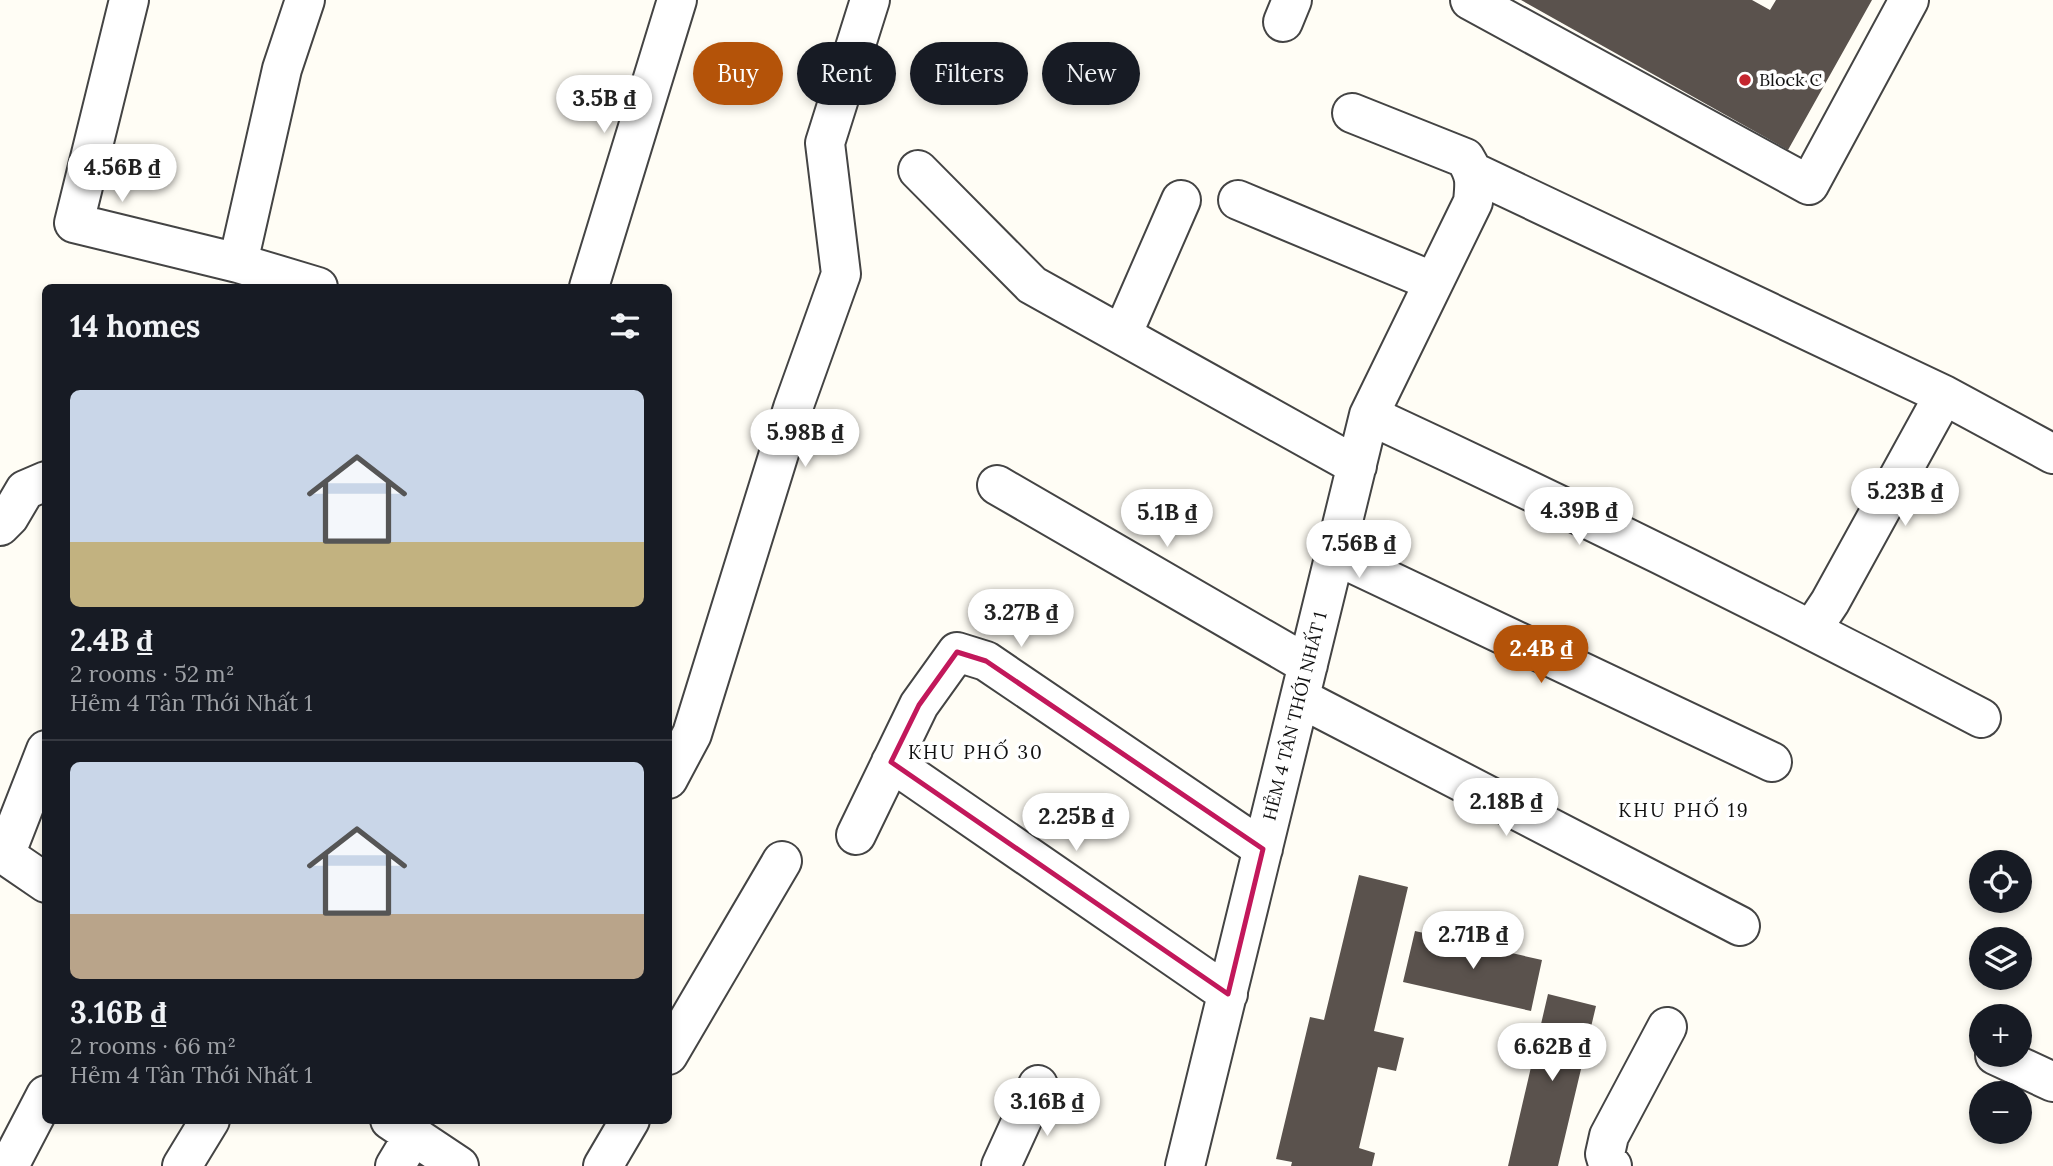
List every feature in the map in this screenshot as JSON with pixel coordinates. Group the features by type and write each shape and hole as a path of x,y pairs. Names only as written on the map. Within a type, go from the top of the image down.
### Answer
{"street":[{"path":"129,0 75,223 238,263 307,284"},
{"path":"238,263 282,69 305,0"},
{"path":"590,284 677,0"},
{"path":"672,772 692,734 793,408 841,274 825,143 870,0"},
{"path":"1470,0 1809,185 1909,0"},
{"path":"1352,113 1465,158 1473,172 1944,395 2053,454"},
{"path":"918,170 1032,285 1357,466"},
{"name":"HẺM 4 TÂN THỚI NHẤT 1","path":"1185,1166 1369,415 1473,202 1473,172"},
{"path":"1122,335 1181,200"},
{"path":"1238,200 1434,282"},
{"path":"1812,629 1830,602 1944,395"},
{"path":"1369,415 1812,629 1981,718"},
{"path":"0,526 26,490 42,483"},
{"path":"997,485 1304,682 1740,926"},
{"path":"1335,555 1772,762"},
{"path":"856,835 919,705 957,652 986,661 1263,849"},
{"path":"42,760 3,854 42,880"},
{"path":"891,762 1228,994"},
{"path":"672,1048 782,861"},
{"path":"1612,1166 1608,1164 1605,1154 1609,1136 1667,1027"},
{"path":"2021,1067 2053,1082"},
{"path":"1001,1166 1038,1086"},
{"path":"9,1166 42,1103"},
{"path":"182,1166 208,1124"},
{"path":"603,1166 628,1124"},
{"path":"399,1141 459,1166"}],"highlighted area":[{"path":"957,652 986,661 1263,849 1228,994 891,762 919,705"}],"building":[{"name":"Block C","path":"1521,0 1752,0 1770,10 1776,0 1872,0 1788,150"},
{"path":"1359,875 1408,887 1374,1031 1404,1038 1396,1071 1378,1067 1359,1148 1375,1153 1372,1166 1291,1166 1292,1162 1276,1159 1310,1017 1324,1020"},
{"path":"1415,931 1542,960 1531,1011 1403,982"},
{"path":"1548,994 1596,1006 1558,1166 1508,1166"}],"place":[{"name":"Block C","path":"1745,80"}],"district":[{"name":"KHU PHỐ 30","path":"976,752"},
{"name":"KHU PHỐ 19","path":"1684,810"}]}
